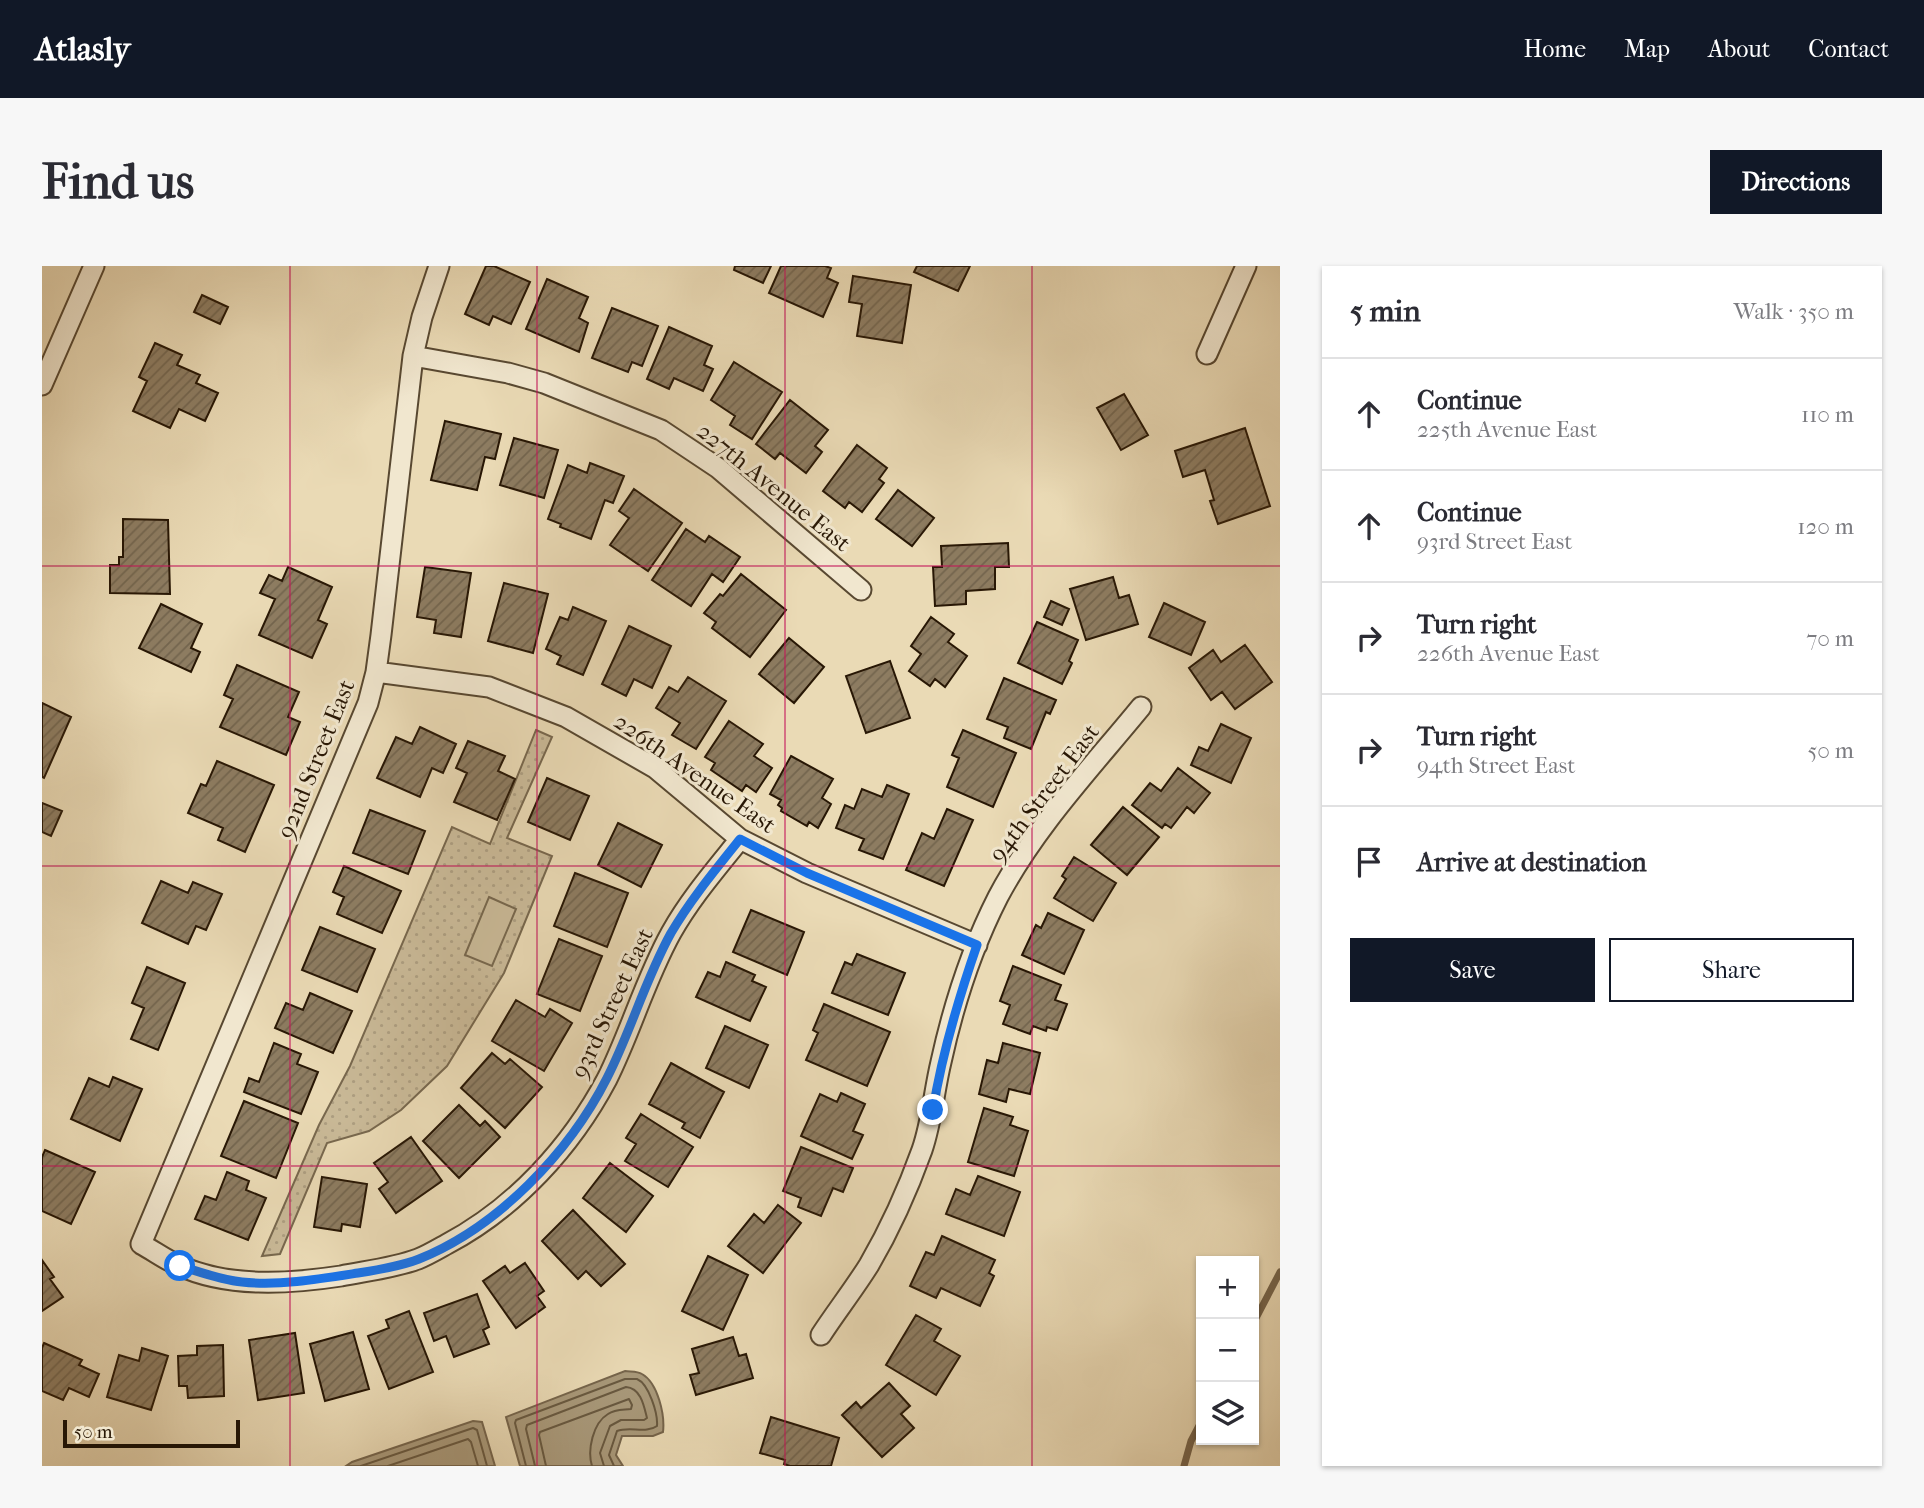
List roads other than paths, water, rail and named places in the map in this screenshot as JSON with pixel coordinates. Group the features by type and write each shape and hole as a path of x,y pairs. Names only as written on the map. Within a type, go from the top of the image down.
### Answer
{"street":[{"path":"42,385 94,266"},
{"name":"92nd Street East","path":"142,1244 368,703 376,672 413,356 422,317 439,266"},
{"path":"1207,354 1246,266"},
{"name":"227th Avenue East","path":"413,356 508,373 544,383 661,429 718,468 861,590"},
{"name":"226th Avenue East","path":"376,672 489,687 566,717 655,768 740,839 807,873 977,945"},
{"name":"94th Street East","path":"821,1335 868,1266 922,1149 955,1009 977,945 998,897 1041,830 1141,707"},
{"name":"93rd Street East","path":"142,1244 180,1266 242,1282 320,1279 375,1270 419,1259 464,1235 527,1187 584,1118 607,1078 645,985 672,933 696,894 740,839"}],"water":[{"path":"625,1371 642,1374 652,1384 663,1417 663,1432 653,1436 622,1436 616,1455 623,1466 520,1466 506,1417"},
{"path":"473,1421 482,1422 495,1466 346,1466 352,1462"}],"waterway":[{"path":"1256,1319 1280,1272"},
{"path":"1184,1466 1196,1432"}]}
